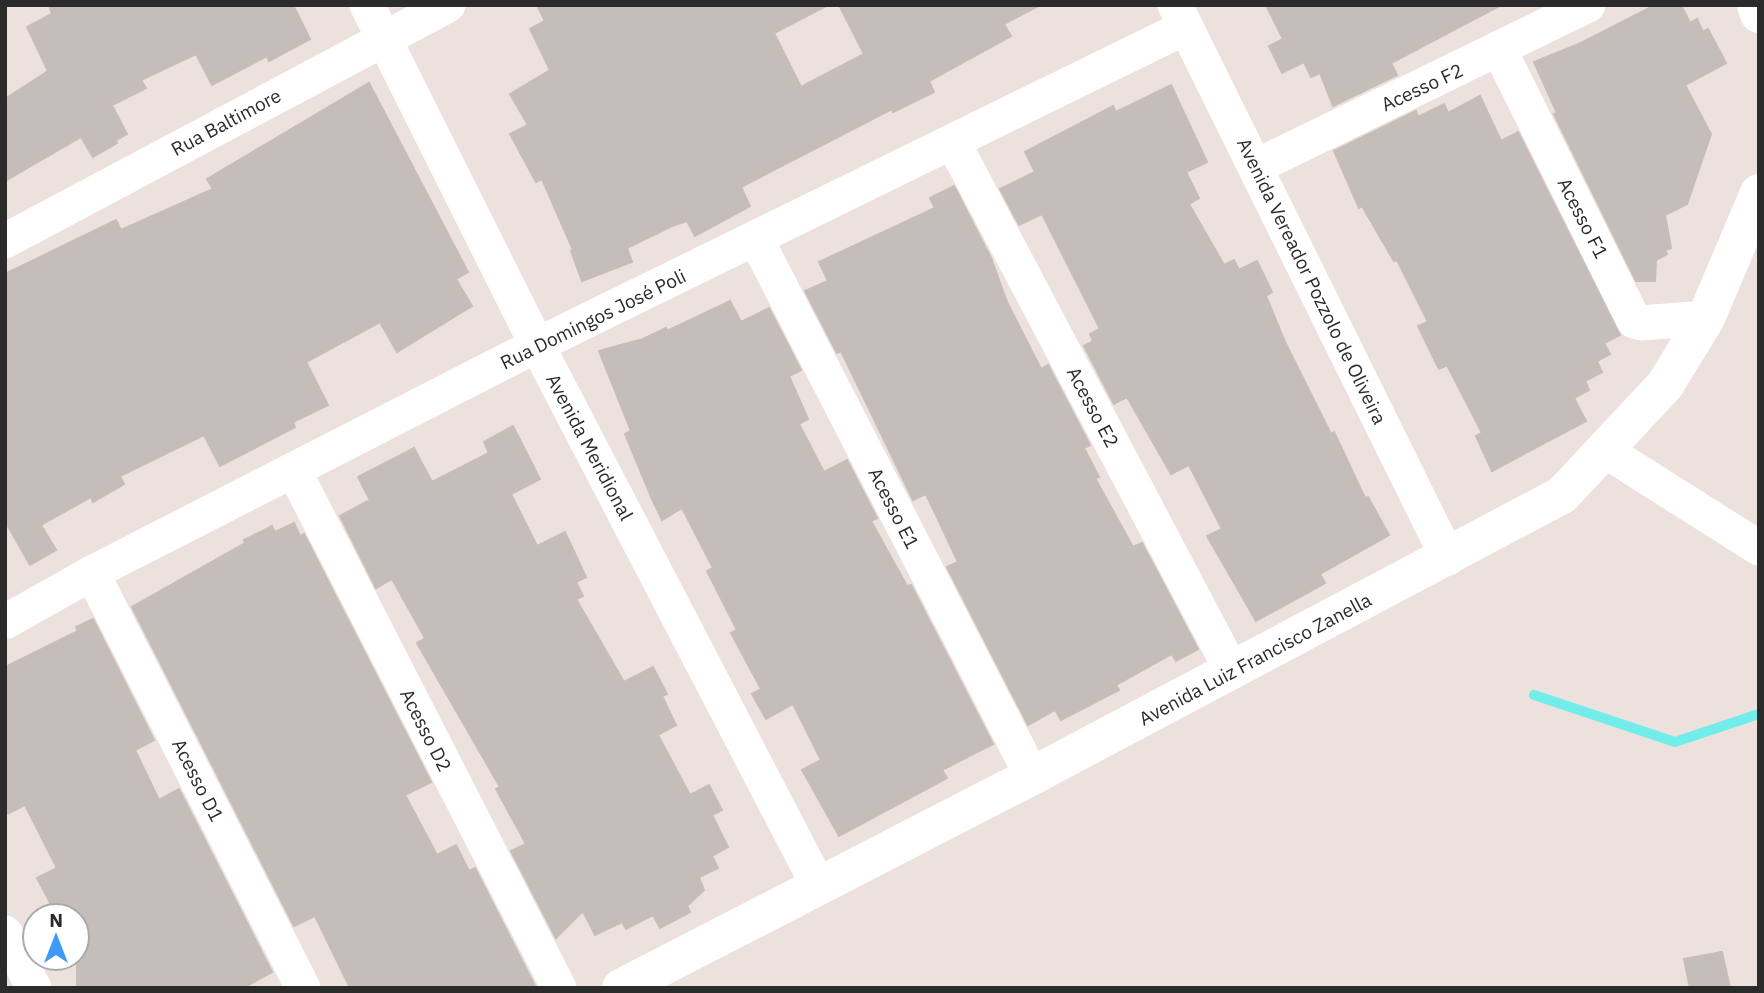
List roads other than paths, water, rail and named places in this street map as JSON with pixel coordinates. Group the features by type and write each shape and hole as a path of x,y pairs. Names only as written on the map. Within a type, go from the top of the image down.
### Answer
{"street":[{"name":"Avenida Meridional","path":"367,5 537,345 818,885"},
{"name":"Rua Baltimore","path":"5,240 448,5"},
{"name":"Acesso F2","path":"1255,167 1500,51 1588,5"},
{"path":"1756,5 1759,14"},
{"name":"Rua Domingos José Poli","path":"5,622 92,573 537,345 954,144 1181,16"},
{"name":"Avenida Vereador Pozzolo de Oliveira","path":"1181,16 1448,558"},
{"name":"Acesso F1","path":"1500,51 1634,320 1641,323 1706,317"},
{"name":"Acesso E2","path":"954,144 1232,671"},
{"name":"Avenida Luiz Francisco Zanella","path":"621,988 1032,776 1448,558 1562,495 1665,385 1706,317 1759,193"},
{"name":"Acesso E1","path":"756,239 1032,776"},
{"path":"1604,450 1759,548"},
{"name":"Acesso D2","path":"294,471 559,988"},
{"name":"Acesso D1","path":"92,573 303,988"},
{"path":"5,933 34,988"}],"waterway":[{"path":"1534,695 1675,742 1759,714"}]}
